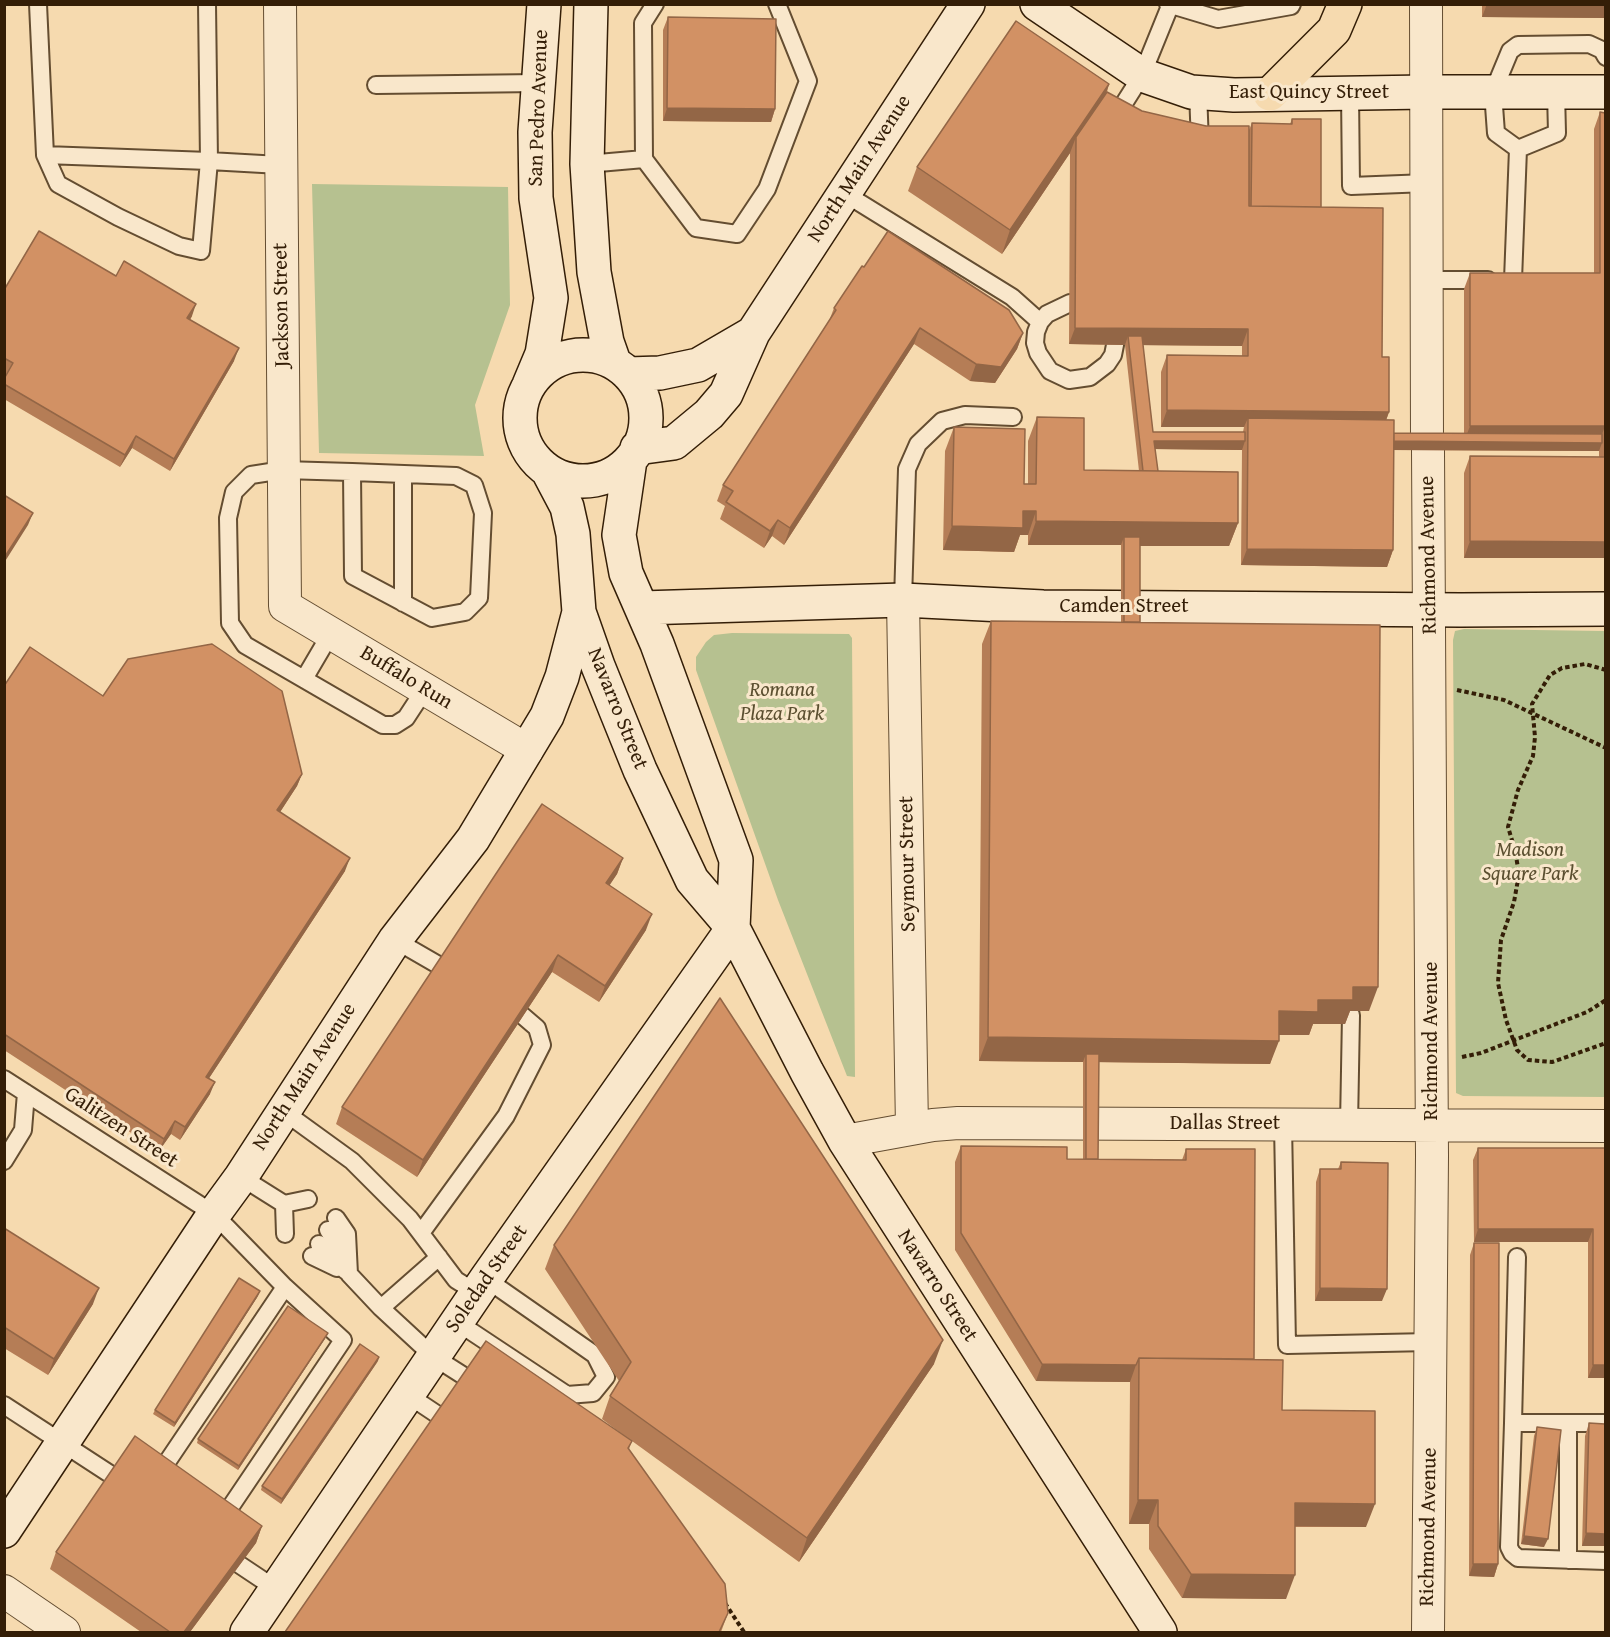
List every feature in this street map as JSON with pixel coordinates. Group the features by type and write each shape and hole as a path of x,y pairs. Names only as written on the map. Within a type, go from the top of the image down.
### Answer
{"highway":[{"path":"1270,94 1334,30 1345,4"}],"main road":[{"name":"San Pedro Avenue","path":"528,387 542,354 551,298 536,198 535,132 544,4"},
{"path":"591,4 587,164 594,272 607,342 621,368 637,387 646,417 634,454 615,475 575,483 548,471 535,459 521,430 522,401 528,387 542,371 569,357 599,356 621,368"},
{"name":"North Main Avenue","path":"634,454 674,442 709,414 726,394 753,333 968,4"},
{"name":"East Quincy Street","path":"1037,4 1142,75 1160,83 1198,92 1234,95 1605,92"},
{"name":"North Main Avenue","path":"621,368 660,373 698,364 753,333"},
{"name":"Navarro Street","path":"634,454 619,535 626,573 642,608 736,861 734,928"},
{"name":"Navarro Street","path":"548,471 567,507 573,534 579,612 598,666 640,770 692,880 734,928 807,1072 845,1141 1160,1632"},
{"name":"Camden Street","path":"642,608 903,600 1043,607 1605,609"},
{"name":"North Main Avenue","path":"9,1514 62,1441 214,1214 241,1178 395,940 473,839 547,716 562,677 579,612"},
{"name":"Soledad Street","path":"247,1632 481,1286 734,928"}],"street":[{"name":"Jackson Street","path":"280,4 285,606"},
{"name":"Richmond Avenue","path":"1426,4 1432,1062 1428,1632"},
{"name":"Seymour Street","path":"903,600 912,1128"},
{"name":"Buffalo Run","path":"285,606 527,750"},
{"name":"Dallas Street","path":"845,1141 912,1128 958,1124 1605,1126"},
{"path":"4,1591 64,1632"}],"lane":[{"path":"38,4 45,155 58,184 178,246 201,251 209,161 207,4"},
{"path":"655,4 643,23 644,159 696,228 737,234 767,189 808,81 777,4"},
{"path":"1116,116 1142,75 1169,5 1218,19 1292,4"},
{"path":"1518,149 1496,133 1493,92 1510,51 1518,45 1589,44 1602,50 1605,57"},
{"path":"376,85 538,82"},
{"path":"1198,92 1200,142"},
{"path":"1518,149 1557,133 1556,92"},
{"path":"1350,93 1351,186 1427,183"},
{"path":"1427,280 1519,280 1518,149"},
{"path":"45,155 280,165"},
{"path":"587,164 644,159"},
{"path":"844,192 1012,297 1040,322"},
{"path":"1070,303 1055,308 1040,322 1035,343 1038,353 1050,371 1069,380 1090,377 1107,364 1113,355 1115,345"},
{"path":"903,600 907,469 918,444 942,421 966,415 1013,417"},
{"path":"352,472 353,576 432,618 465,612 479,598 483,513 474,485 456,476 352,472 284,470 251,475 234,492 228,518 230,623 245,645 383,725 395,725 406,718 425,689"},
{"path":"403,474 403,603"},
{"path":"304,679 331,633"},
{"path":"395,940 440,966"},
{"path":"1349,1125 1351,1015"},
{"path":"421,1233 506,1116 542,1045 537,1028 523,1016"},
{"name":"Galitzen Street","path":"4,1079 214,1214 285,1287 343,1340 223,1518"},
{"path":"4,1161 23,1130 26,1093"},
{"path":"283,1112 352,1161 410,1219 456,1280 481,1286 595,1355 606,1377 594,1394 567,1395 457,1322"},
{"path":"1283,1124 1287,1345 1430,1342"},
{"path":"241,1178 284,1204 297,1217 284,1204"},
{"path":"349,1274 347,1234 324,1237 349,1274 381,1308 434,1357 467,1378 471,1413 441,1417 408,1395"},
{"path":"381,1308 439,1257"},
{"path":"1517,1257 1509,1547 1518,1558 1605,1561"},
{"path":"159,1474 285,1287"},
{"path":"4,1405 113,1476"},
{"path":"1513,1423 1605,1424"},
{"path":"1568,1424 1568,1560"},
{"path":"240,1565 276,1589"}],"path":[{"path":"1605,670 1585,664 1562,668 1550,675 1532,704 1535,737 1533,756 1518,790 1508,827 1519,874 1514,902 1501,940 1498,983 1513,1040 1517,1050 1528,1060 1552,1062 1605,1043"},
{"path":"1430,686 1504,700 1605,748"},
{"path":"1432,1062 1481,1053 1587,1012 1605,1000"},
{"path":"720,1595 744,1632"}],"green space":[{"path":"312,184 508,187 510,305 475,405 484,456 319,453"},
{"name":"Madison Square Park","path":"1464,629 1605,631 1605,1097 1463,1096 1456,1093 1453,640 1455,631"},
{"name":"Romana Plaza Park","path":"732,633 849,634 852,638 855,1077 847,1076 778,900 696,670 696,657 706,642 714,635"}],"building":[{"path":"668,17 776,19 775,109 667,108"},
{"path":"1016,21 1109,84 1010,230 917,167"},
{"path":"1107,92 1142,111 1206,126 1249,126 1249,206 1383,208 1382,357 1389,357 1389,412 1167,410 1167,355 1248,356 1248,329 1075,328 1076,137"},
{"path":"1600,112 1605,113 1605,426 1470,426 1470,273 1600,273"},
{"path":"1292,119 1321,119 1321,207 1251,206 1252,123 1292,124"},
{"path":"39,231 116,276 124,261 196,304 187,318 239,348 174,459 136,436 125,455 4,384 4,379 13,363 4,358 4,290"},
{"path":"888,231 1009,310 1023,333 1001,367 976,364 920,328 790,528 778,520 770,531 726,502 733,491 723,485 836,310 834,308"},
{"path":"1128,336 1142,336 1153,432 1245,432 1245,441 1154,441 1158,471 1143,471"},
{"path":"1037,417 1084,418 1084,470 1238,472 1238,523 1036,521 1036,511 1023,511 1023,528 952,526 954,427 1025,429 1024,484 1036,484"},
{"path":"1248,418 1394,420 1393,550 1247,549"},
{"path":"1394,433 1602,434 1602,443 1394,441"},
{"path":"1470,456 1605,457 1605,542 1470,541"},
{"path":"4,495 33,513 4,558"},
{"path":"1124,537 1140,537 1140,622 1124,622"},
{"path":"991,621 1380,625 1378,987 1353,987 1353,1000 1318,1000 1318,1012 1279,1011 1279,1041 988,1037"},
{"path":"212,644 282,691 302,774 277,810 350,858 206,1077 215,1082 185,1127 175,1121 164,1139 4,1034 4,686 30,647 103,696 128,659"},
{"path":"542,804 623,858 606,883 652,914 605,986 558,955 423,1160 342,1107"},
{"path":"720,998 943,1340 807,1538 610,1396 631,1362 554,1245"},
{"path":"1086,1054 1099,1054 1098,1159 1086,1159"},
{"path":"961,1146 1067,1147 1067,1159 1186,1160 1186,1149 1255,1149 1254,1359 1139,1358 1136,1365 1042,1364 961,1233"},
{"path":"1478,1148 1605,1148 1605,1365 1593,1365 1593,1229 1478,1229"},
{"path":"1341,1162 1388,1163 1387,1289 1320,1288 1320,1169 1341,1169"},
{"path":"4,1228 99,1288 54,1359 4,1327"},
{"path":"1474,1243 1499,1243 1498,1564 1473,1564"},
{"path":"239,1278 260,1291 175,1423 155,1410"},
{"path":"288,1306 328,1333 239,1466 198,1439"},
{"path":"486,1341 632,1441 628,1448 725,1584 728,1613 719,1632 285,1632"},
{"path":"360,1344 379,1357 282,1499 262,1486"},
{"path":"1139,1358 1283,1360 1282,1410 1375,1411 1375,1504 1295,1503 1295,1575 1191,1574 1158,1526 1158,1500 1138,1500"},
{"path":"1589,1423 1605,1424 1605,1534 1586,1533"},
{"path":"1537,1427 1561,1430 1548,1539 1524,1536"},
{"path":"135,1436 262,1526 184,1632 170,1632 56,1552"}]}
